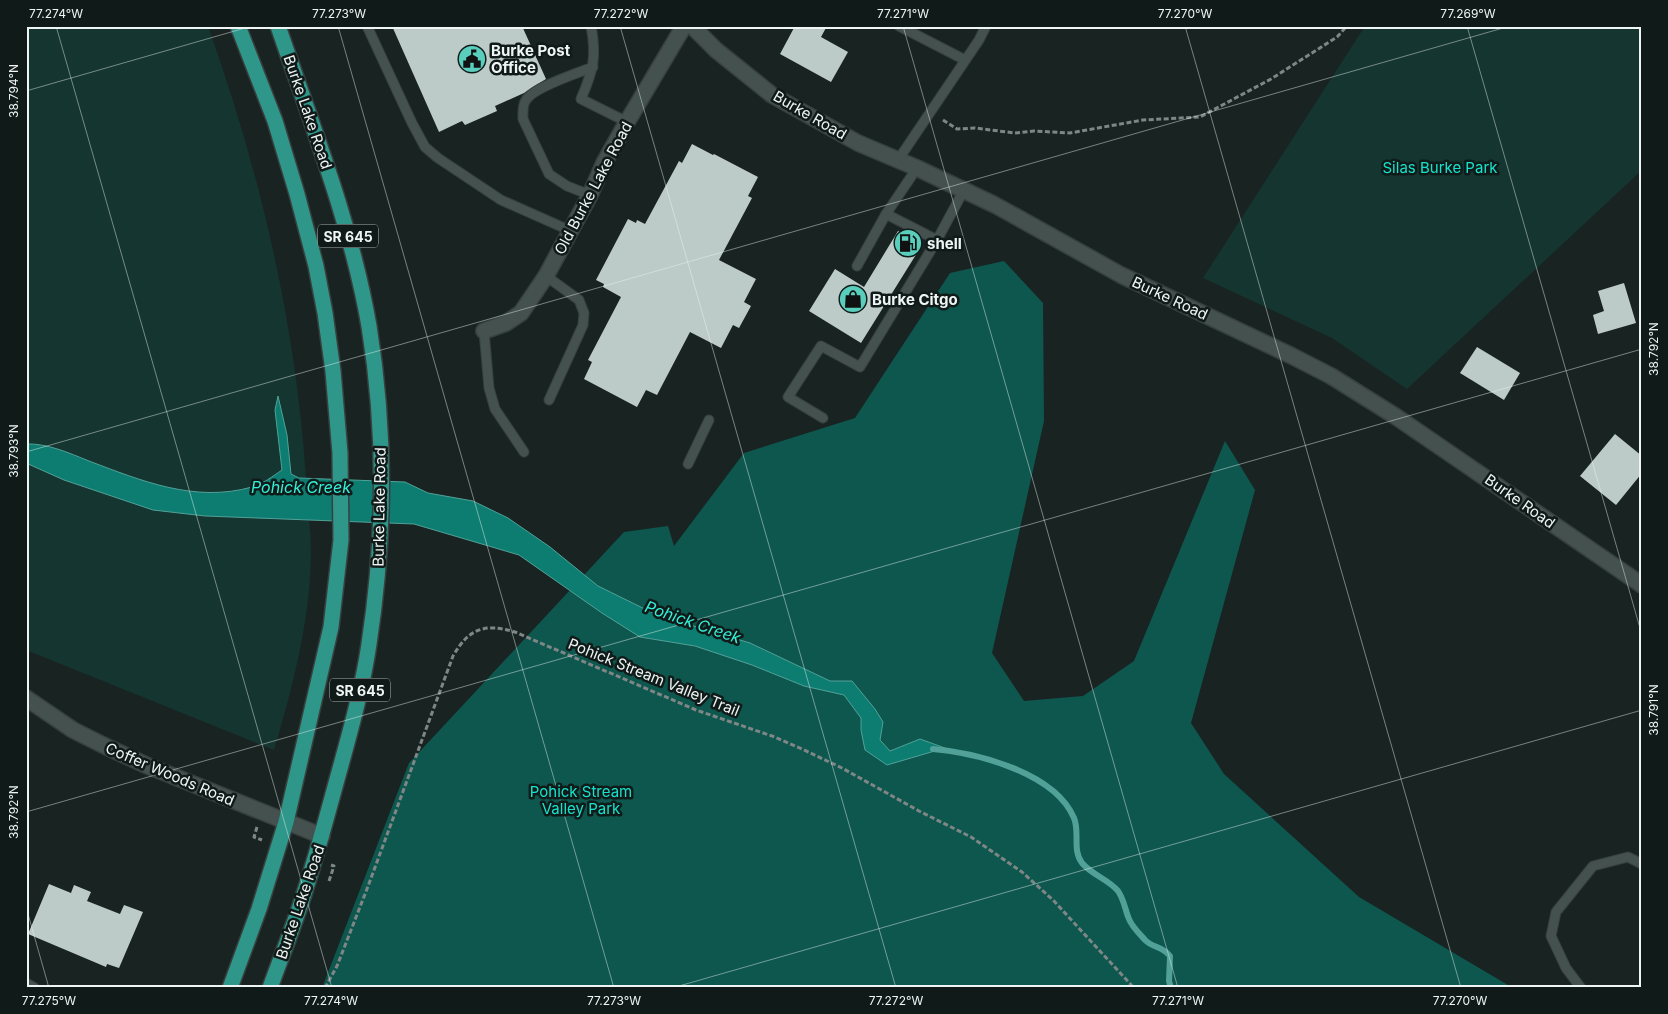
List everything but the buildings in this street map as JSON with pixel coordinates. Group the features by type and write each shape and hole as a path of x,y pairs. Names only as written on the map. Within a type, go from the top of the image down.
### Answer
{"main road":[{"name":"SR 645","path":"230,988 259,908 286,822 331,627 341,540 340,452 334,371 326,313 297,194 275,121 238,26"},
{"name":"Burke Lake Road","path":"270,988 304,895 359,699 369,644 381,542 381,454 376,383 369,325 340,206 278,26"}],"street":[{"name":"Old Burke Lake Road","path":"484,332 506,324 521,313 546,276 590,195 604,163 626,122 684,26"},
{"name":"Burke Road","path":"692,26 716,50 772,95 858,143 918,168 995,205 1121,275 1331,376 1404,421 1642,585"},
{"name":"Coffer Woods Road","path":"26,698 74,730 109,748 148,766 322,836"}],"lane":[{"path":"367,26 425,147 438,158 501,200 571,231"},
{"path":"591,26 594,44 593,67 581,100 626,122"},
{"path":"899,26 966,60"},
{"path":"898,160 966,60 986,26"},
{"path":"590,195 567,186 549,174 524,119 523,111 526,100 541,88 593,67"},
{"path":"857,266 886,214 918,168"},
{"path":"823,418 788,397 820,346 860,367 937,240 964,190"},
{"path":"886,214 937,240"},
{"path":"546,276 579,300 584,313 583,325 548,400"},
{"path":"484,332 489,388 495,409 524,452"},
{"path":"688,464 709,420"},
{"path":"1581,988 1566,968 1551,936 1556,912 1593,866 1628,857 1642,864"},
{"path":"26,984 35,988"}],"path":[{"path":"930,112 957,129 975,128 1015,133 1070,133 1143,120 1200,116 1271,79 1337,37 1347,26"},
{"name":"Pohick Stream Valley Trail","path":"325,988 337,966 367,889 453,656 460,644 472,633 480,629 499,627 515,632 696,710 772,736 802,749 842,768 919,811 971,837 1022,872 1053,900 1134,988"}],"green space":[{"path":"26,26 208,26 227,81 259,193 273,249 284,306 294,363 301,421 310,535 310,579 304,629 288,702 274,750 26,650"},
{"name":"Silas Burke Park","path":"1365,26 1642,26 1642,170 1407,389 1332,338 1203,278"},
{"name":"Pohick Stream Valley Park","path":"1004,261 1043,303 1044,421 992,653 1024,701 1083,696 1134,661 1225,441 1255,490 1191,723 1224,774 1359,897 1513,988 322,988 409,763 624,532 668,526 674,546 744,453 855,418 950,273"}],"water":[{"path":"278,396 287,435 291,474 299,478 405,482 428,493 473,501 508,518 550,547 598,586 657,615 750,643 830,681 852,681 883,722 880,740 890,751 920,739 945,748 887,765 865,750 861,718 844,695 804,686 752,665 695,646 640,637 519,555 414,524 205,516 153,510 64,480 26,463 26,444 34,444 58,449 129,476 189,491 231,491 252,487 264,482 282,470 275,410"}],"waterway":[{"name":"Pohick Creek","path":"933,749 971,755 1013,768 1033,777 1064,802 1076,823 1077,852 1082,863 1118,891 1122,897 1130,922 1145,940 1164,950 1170,956 1169,981 1171,988"}],"place":[{"name":"Burke Post Office","path":"472,59"},
{"name":"shell","path":"908,243"},
{"name":"Burke Citgo","path":"853,299"}]}
